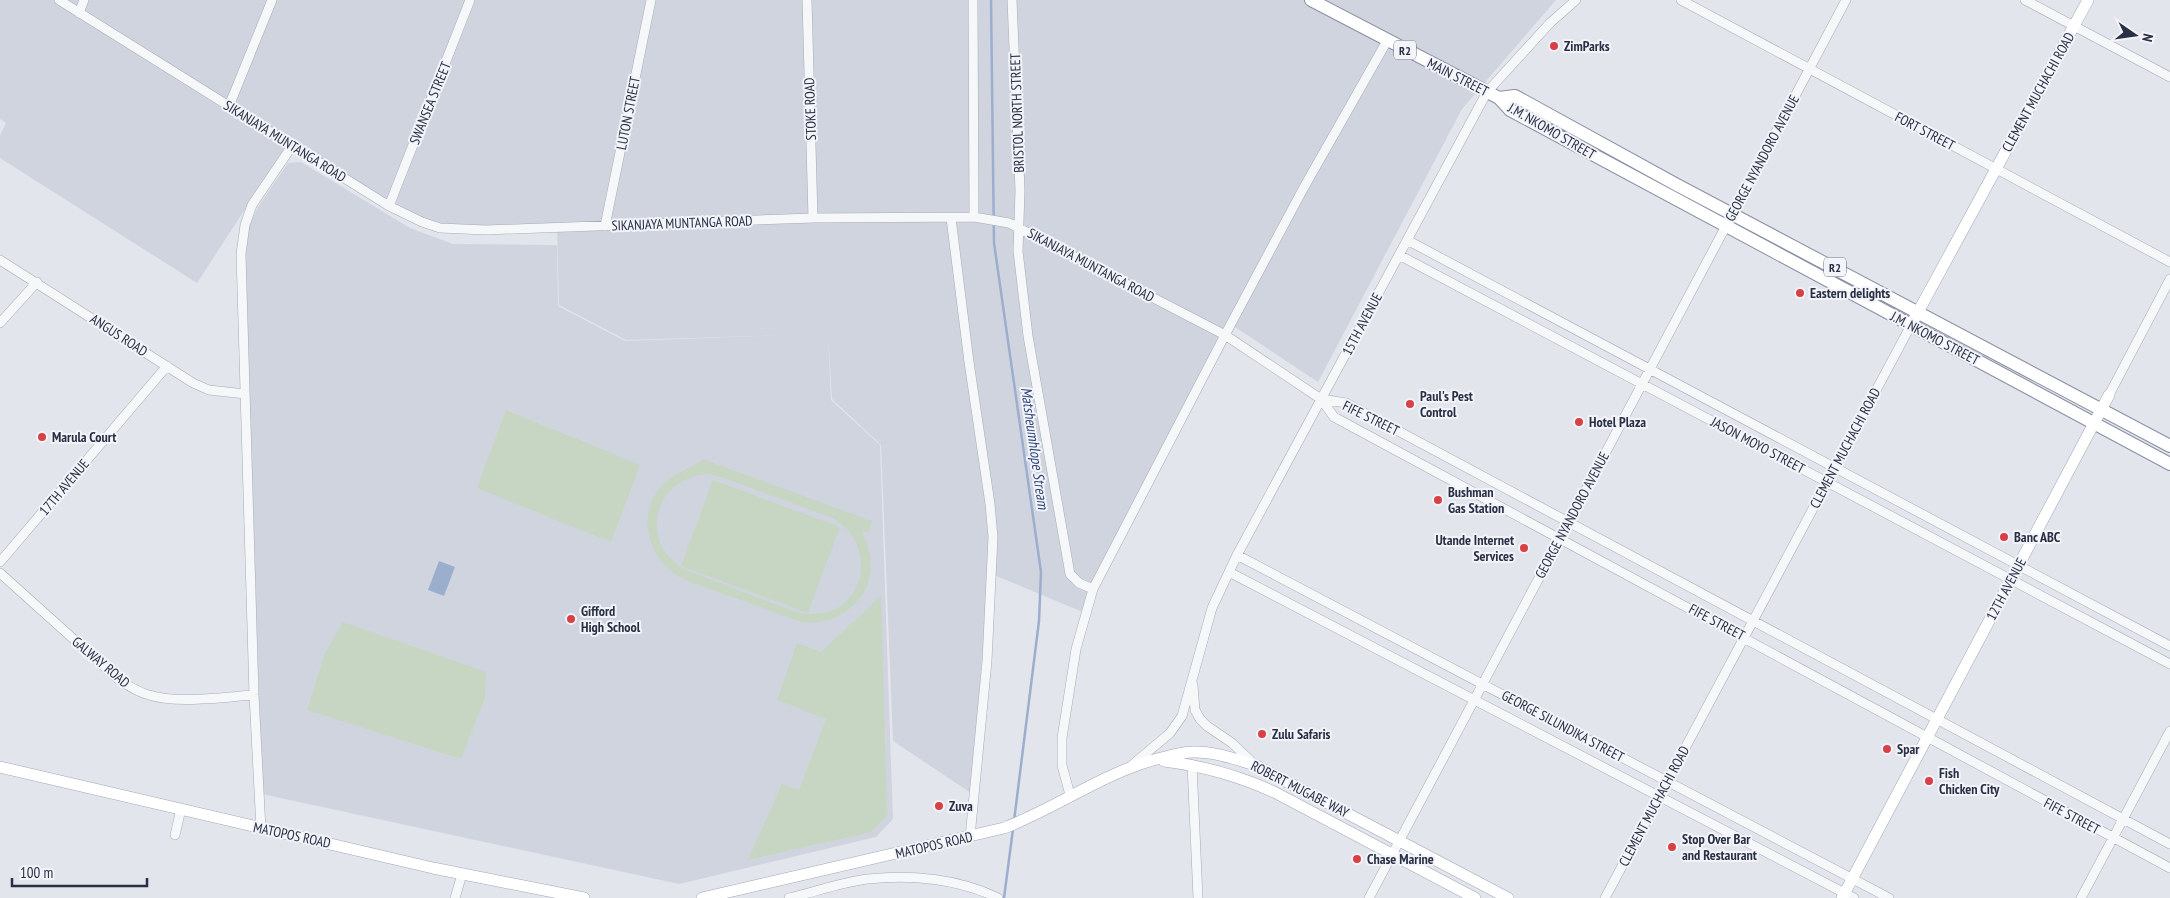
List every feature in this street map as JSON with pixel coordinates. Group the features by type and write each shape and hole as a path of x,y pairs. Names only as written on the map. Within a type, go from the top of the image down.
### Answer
{"highway":[{"name":"MAIN STREET","path":"1311,0 1499,98"},
{"name":"J.M. NKOMO STREET","path":"1499,98 1515,96 2170,446"},
{"name":"J.M. NKOMO STREET","path":"1499,98 1510,110 2170,464"}],"main road":[{"name":"CLEMENT MUCHACHI ROAD","path":"1911,325 2088,0"},
{"name":"12TH AVENUE","path":"1847,896 1852,878 2109,394"},
{"name":"ROBERT MUGABE WAY","path":"1155,759 1191,752 1222,755 1256,765 1508,898"},
{"name":"MATOPOS ROAD","path":"702,898 1004,828 1024,820 1070,795 1127,769 1155,759"},
{"name":"ROBERT MUGABE WAY","path":"1155,759 1192,765 1248,780 1276,792 1475,898"},
{"name":"MATOPOS ROAD","path":"0,767 462,874 584,898"}],"street":[{"name":"SIKANJAYA MUNTANGA ROAD","path":"59,0 389,206 422,222 440,228 486,230 813,218 979,217 1009,222 1225,335 1321,400"},
{"path":"79,13 84,0"},
{"path":"229,106 272,0"},
{"name":"SWANSEA STREET","path":"389,206 470,0"},
{"name":"LUTON STREET","path":"605,226 651,0"},
{"name":"STOKE ROAD","path":"807,0 813,218"},
{"path":"974,0 979,217"},
{"name":"BRISTOL NORTH STREET","path":"1012,0 1020,190 1018,251 1028,336 1070,574 1080,583 1093,589"},
{"name":"15TH AVENUE","path":"1127,769 1170,733 1182,716 1212,608 1237,555 1487,92 1550,23 1576,0"},
{"name":"FORT STREET","path":"1681,0 2170,262"},
{"name":"GEORGE NYANDORO AVENUE","path":"1369,898 1846,0"},
{"path":"2025,0 2170,77"},
{"path":"1070,795 1062,765 1062,738 1076,649 1093,589 1303,189 1387,41"},
{"path":"262,829 254,695 240,271 245,225 252,204 292,146"},
{"path":"951,218 993,537 987,661 970,837"},
{"name":"JASON MOYO STREET","path":"1407,240 2170,646"},
{"name":"JASON MOYO STREET","path":"1399,255 2170,664"},
{"name":"ANGUS ROAD","path":"0,260 193,383 209,390 245,394"},
{"name":"12TH AVENUE","path":"2109,394 2170,279"},
{"path":"0,323 36,282"},
{"name":"CLEMENT MUCHACHI ROAD","path":"1605,898 1911,325"},
{"path":"0,562 107,434 167,366"},
{"name":"FIFE STREET","path":"1321,400 1346,403 2170,844"},
{"name":"FIFE STREET","path":"1321,400 1334,417 1745,637 1927,738 2170,868"},
{"name":"GEORGE SILUNDIKA STREET","path":"1237,555 1889,898"},
{"name":"GALWAY ROAD","path":"0,572 118,679 132,688 162,699 254,695"},
{"name":"GEORGE SILUNDIKA STREET","path":"1229,572 1847,896"},
{"name":"15TH AVENUE","path":"1192,677 1195,710 1200,719 1232,743 1256,765"},
{"path":"2081,898 2170,731"},
{"path":"1192,765 1198,898"},
{"path":"175,835 181,809"},
{"path":"454,898 462,874"},
{"path":"790,898 866,879 893,877 934,879 983,891 998,898"}],"shaded area":[{"path":"0,0 1556,0 1462,109 1318,382 1235,327 1083,612 989,573 971,793 893,741 881,445 832,399 828,334 831,400 880,445 893,819 876,837 679,884 262,794 245,254 249,226 258,207 288,163 301,162 410,228 453,244 557,245 558,306 625,341 787,335 626,340 559,305 557,225 497,227 442,224 422,218 386,200 290,140 197,283 0,158 0,135 6,123 0,119"}],"green space":[{"path":"506,410 640,465 611,542 477,488"},
{"path":"703,459 872,521 869,532 861,531 869,549 871,566 868,582 861,596 851,608 837,617 820,622 801,622 685,580 672,572 654,550 649,537 649,509 664,483","holes":["708,474 724,478 830,517 846,528 856,543 861,559 860,575 855,591 844,603 829,611 810,614 799,613 689,571 673,560 662,546 657,531 658,515 663,500 674,487 689,478"]},
{"path":"713,480 840,527 808,613 681,566"},
{"path":"881,596 887,816 871,832 748,860 782,784 799,790 826,719 777,700 797,643 821,652"},
{"path":"343,622 486,672 485,698 461,759 307,710 325,653"}],"water":[{"path":"439,561 455,567 444,596 428,590"}],"waterway":[{"name":"Matsheumhlope Stream","path":"991,0 994,243 1041,572 1039,621 1014,821"},
{"name":"Matsheumhlope Stream","path":"1004,898 1013,829"}],"place":[{"name":"ZimParks","path":"1554,46"},
{"name":"Eastern delights","path":"1800,293"},
{"name":"Paul's Pest Control","path":"1410,404"},
{"name":"Hotel Plaza","path":"1579,422"},
{"name":"Marula Court","path":"42,437"},
{"name":"Bushman Gas Station","path":"1438,500"},
{"name":"Banc ABC","path":"2004,537"},
{"name":"Utande Internet Services","path":"1524,548"},
{"name":"Gifford High School","path":"571,619"},
{"name":"Zulu Safaris","path":"1262,734"},
{"name":"Spar","path":"1887,749"},
{"name":"Fish Chicken City","path":"1929,781"},
{"name":"Zuva","path":"939,806"},
{"name":"Stop Over Bar and Restaurant","path":"1672,847"},
{"name":"Chase Marine","path":"1357,859"}]}
